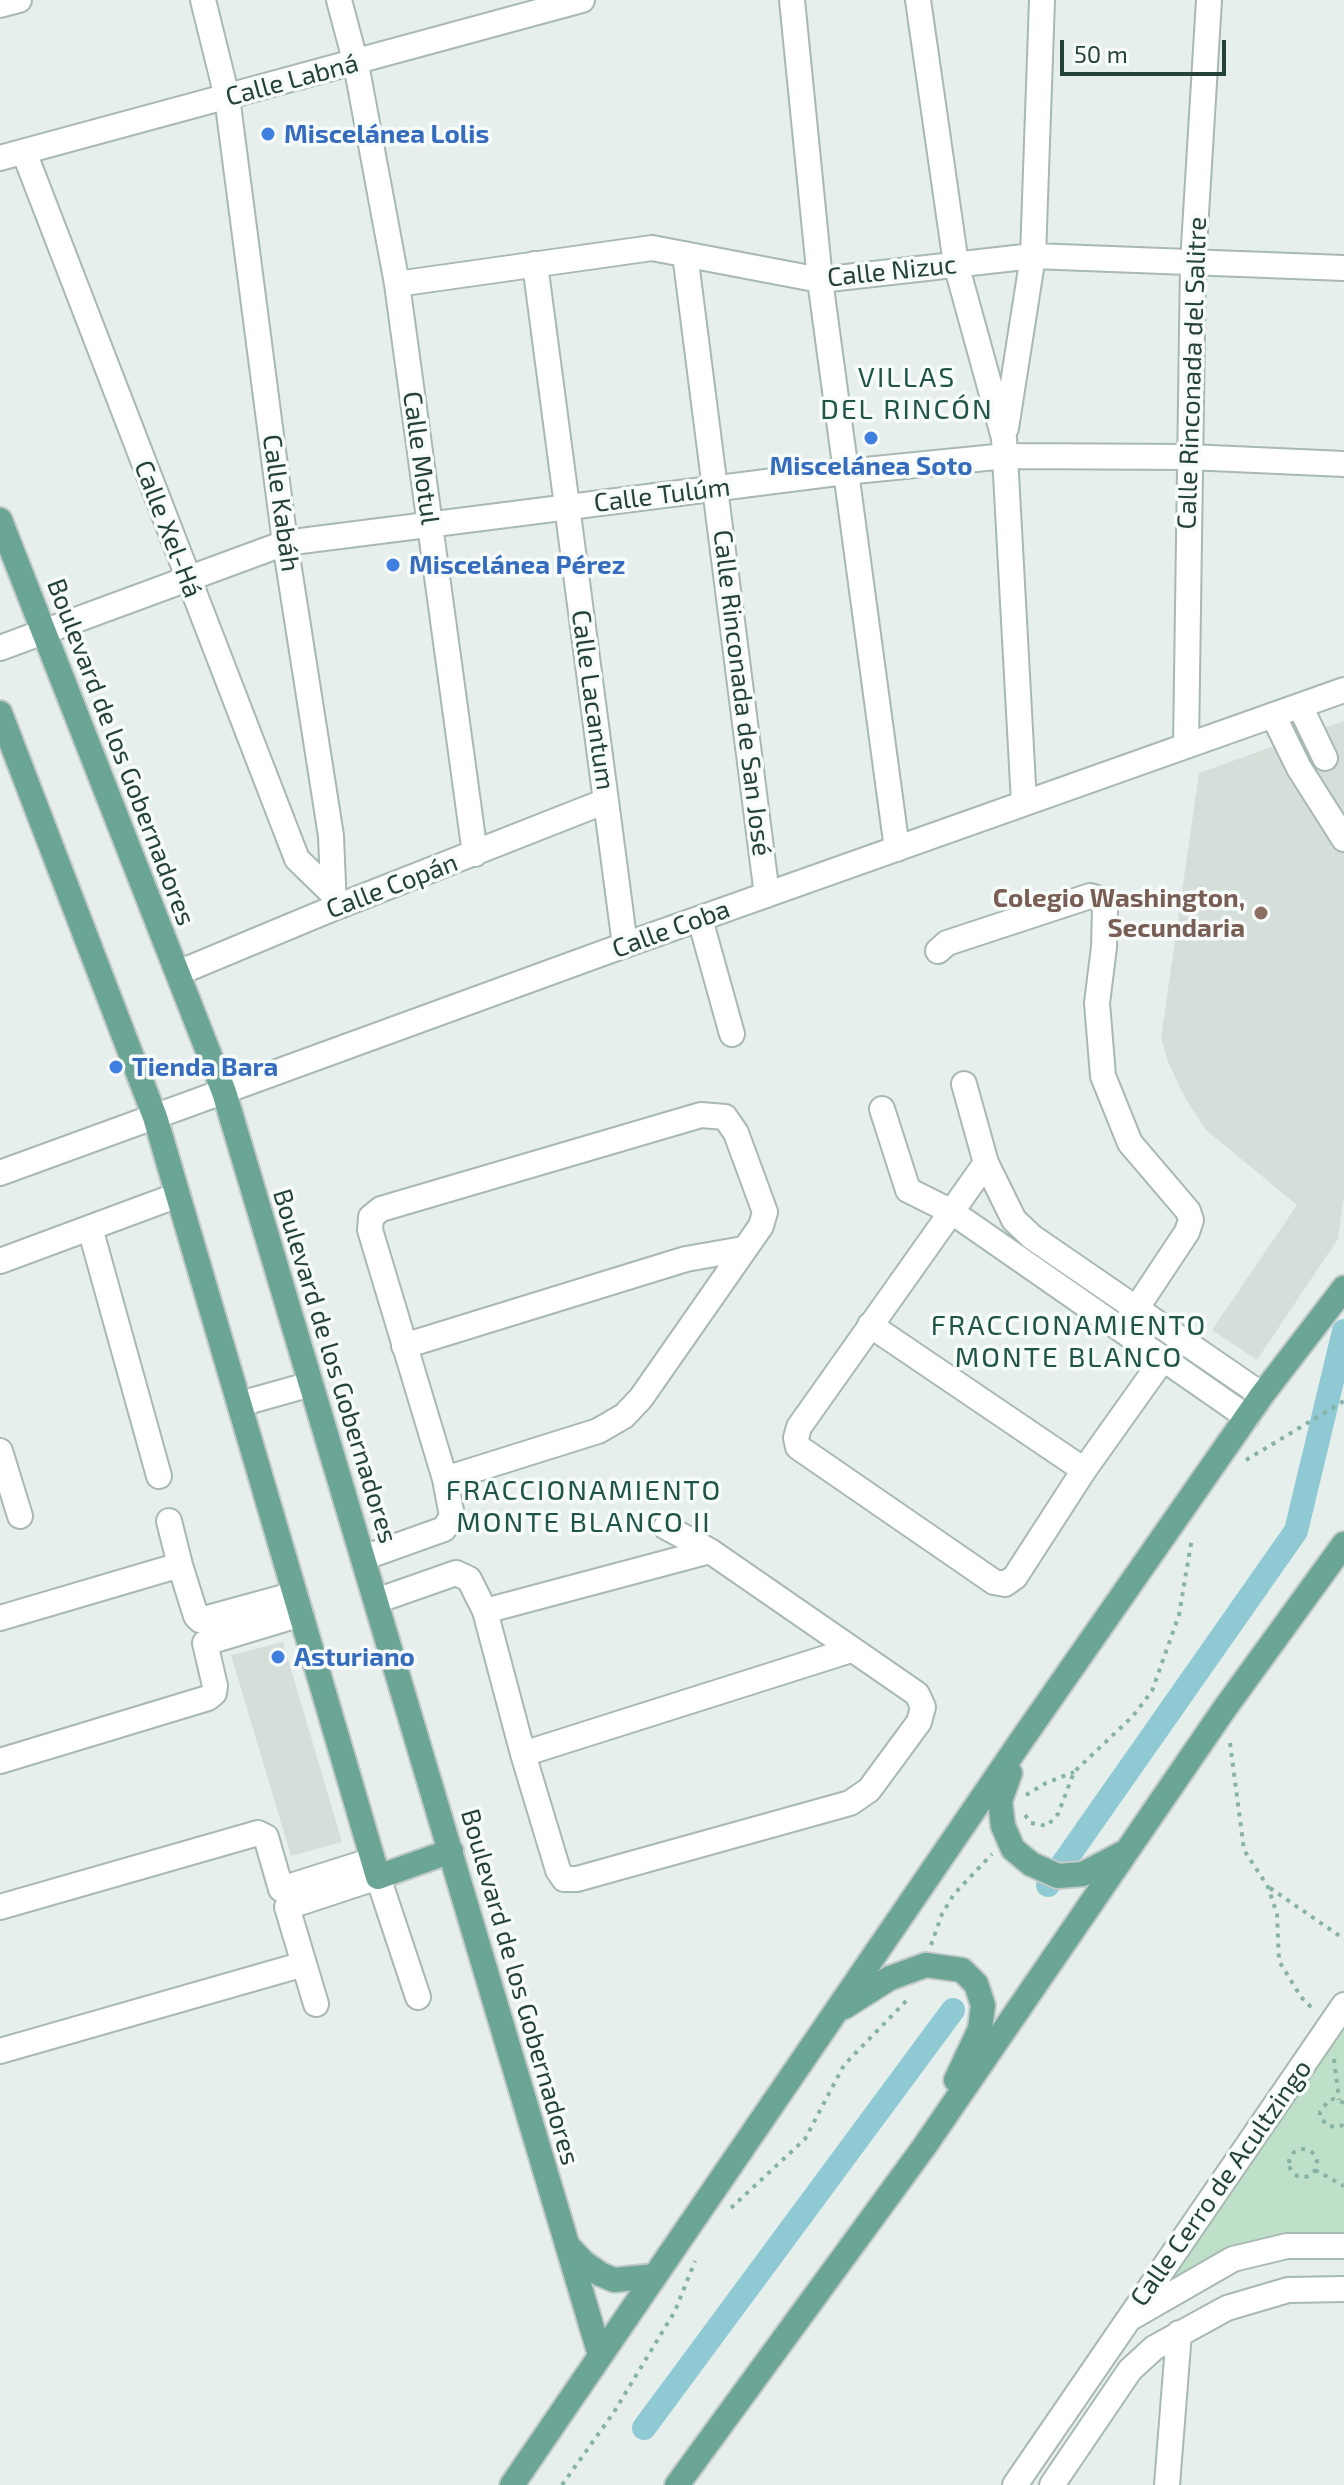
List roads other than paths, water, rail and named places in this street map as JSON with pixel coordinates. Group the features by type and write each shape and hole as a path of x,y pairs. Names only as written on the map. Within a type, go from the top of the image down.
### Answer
{"main road":[{"name":"Boulevard de los Gobernadores","path":"0,520 224,1092 600,2355"},
{"path":"0,713 155,1117 376,1869 451,1851"},
{"path":"512,2485 1021,1741 1262,1395 1344,1288"},
{"path":"677,2485 924,2147 1225,1708 1344,1544"},
{"path":"1021,1741 1000,1801 1003,1826 1013,1849 1031,1864 1058,1876 1083,1874 1126,1852"},
{"path":"834,2013 890,1978 926,1965 962,1970 976,1984 983,2005 980,2029 924,2147"},
{"path":"566,2244 583,2262 614,2280 655,2276"}],"street":[{"path":"0,5 19,0"},
{"name":"Calle Kabáh","path":"203,0 227,97 285,543 331,836 333,900"},
{"name":"Calle Motul","path":"339,0 356,64 397,284 475,854"},
{"name":"Calle Labná","path":"0,158 356,64 512,10 582,0"},
{"path":"792,0 820,280 897,849"},
{"path":"918,0 956,264 1005,447"},
{"path":"1024,803 1005,447 1033,256 1042,0"},
{"name":"Calle Rinconada del Salitre","path":"1186,746 1193,263 1209,0"},
{"name":"Calle Xel-Há","path":"24,152 297,859 333,900"},
{"name":"Calle Nizuc","path":"397,284 652,248 820,280 1033,256 1344,268"},
{"name":"Calle Rinconada de San José","path":"685,254 767,895"},
{"name":"Calle Lacantum","path":"535,264 625,945"},
{"name":"Calle Tulúm","path":"0,648 285,543 845,472 1005,447 1344,464"},
{"name":"Calle Coba","path":"0,1173 625,945 1344,690"},
{"path":"1299,768 1335,756 1300,706"},
{"path":"1273,715 1299,768 1344,839"},
{"name":"Calle Copán","path":"178,973 333,900 475,854 606,801"},
{"path":"938,951 947,943 1090,896 1100,899 1105,908 1097,1003 1103,1076 1130,1143 1188,1211 1191,1220 1187,1232 1122,1330"},
{"path":"700,919 732,1034"},
{"path":"964,1084 986,1163 1014,1220 1032,1237 1262,1395"},
{"path":"882,1109 908,1190 952,1212 1247,1417"},
{"path":"363,1558 444,1529 452,1516 445,1479 370,1230 371,1217 381,1209 701,1115 725,1117 731,1123 765,1212 761,1226 641,1398 624,1416 598,1431 445,1479"},
{"path":"986,1163 799,1427 796,1438 798,1447 994,1582 1005,1584 1015,1577 1084,1470 1163,1359"},
{"path":"0,1261 92,1235 181,1203"},
{"path":"92,1235 159,1476"},
{"path":"404,1346 686,1259 743,1249"},
{"path":"870,1325 1084,1470"},
{"path":"240,1404 311,1384"},
{"path":"0,1451 4,1475 20,1516"},
{"path":"0,1761 208,1698 214,1693 202,1631 169,1521"},
{"path":"376,1601 456,1573 469,1579 485,1611 523,1754 558,1870 564,1879 577,1879 850,1803 869,1790 919,1722 923,1707 917,1694 710,1551 666,1527"},
{"path":"485,1611 710,1551"},
{"path":"0,1618 180,1565"},
{"path":"202,1631 298,1604"},
{"path":"523,1754 851,1650"},
{"path":"0,1907 258,1833 266,1837 316,2004"},
{"path":"284,1898 376,1869 418,1997"},
{"path":"0,2051 304,1964"},
{"name":"Calle Cerro de Acultzingo","path":"1015,2485 1344,2005"},
{"path":"1126,2321 1233,2259 1287,2246 1344,2246"},
{"path":"1052,2485 1130,2370 1154,2348 1227,2308 1288,2290 1344,2289"},
{"path":"1167,2485 1179,2333"}],"waterway":[{"path":"1048,1885 1296,1531 1344,1331"},
{"path":"644,2428 953,2010"}],"place":[{"name":"Miscelánea Lolis","path":"268,134"},
{"name":"Miscelánea Soto","path":"871,438"},
{"name":"Miscelánea Pérez","path":"393,565"},
{"name":"Colegio Washington, Secundaria","path":"1261,913"},
{"name":"Tienda Bara","path":"116,1067"},
{"name":"Asturiano","path":"278,1657"}],"district":[{"name":"VILLAS DEL RINCÓN","path":"907,394"},
{"name":"FRACCIONAMIENTO MONTE BLANCO","path":"1069,1342"},
{"name":"FRACCIONAMIENTO MONTE BLANCO II","path":"584,1507"}]}
